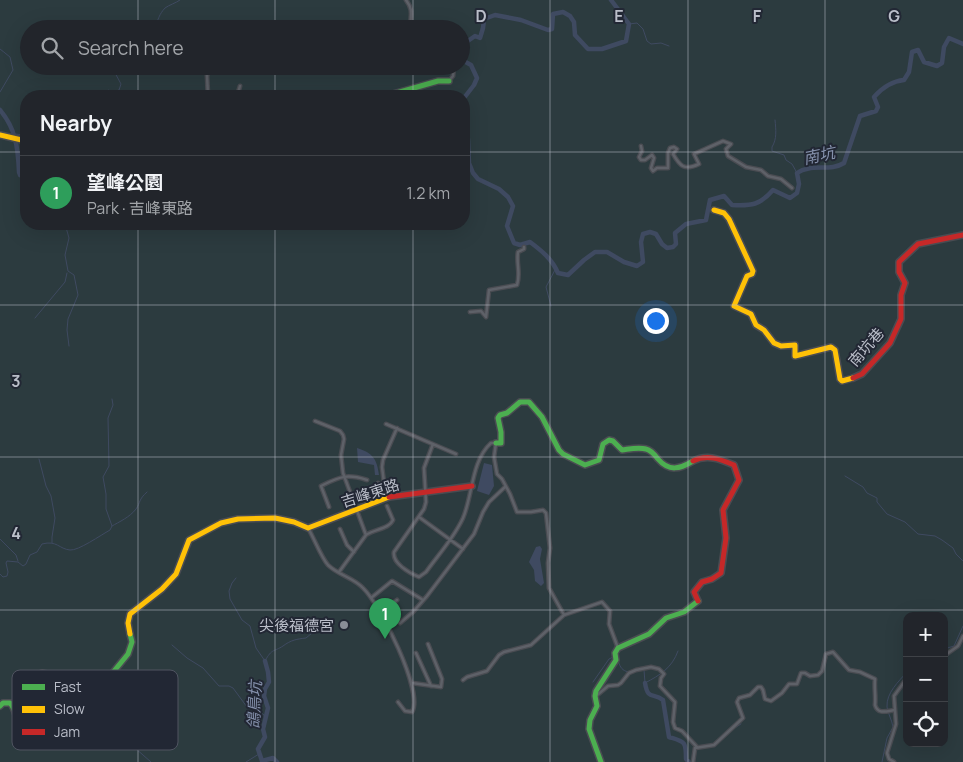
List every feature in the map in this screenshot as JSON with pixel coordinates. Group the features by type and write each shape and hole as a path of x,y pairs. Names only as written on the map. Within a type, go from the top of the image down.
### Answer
{"street":[{"path":"406,0 411,6 412,20"},
{"path":"208,75 208,90"},
{"path":"407,90 438,81 449,81 453,75"},
{"path":"239,90 240,86"},
{"path":"0,135 20,139"},
{"path":"640,146 642,151 639,157 641,160 645,160 652,155 654,158 651,168 653,171 656,168 668,168 670,148 674,147 677,149 673,154 680,165 685,167 694,166 699,164 694,154 722,141 731,144 726,150 728,156 746,167 761,170 768,176 781,179 792,188"},
{"name":"南坑巷","path":"714,210 724,213 729,219 752,271 752,274 747,276 734,306 751,314 756,325 764,330 774,343 781,346 795,345 795,356 813,352 820,348 831,347 834,349 842,381 858,377 862,374 890,343 896,331 901,319 901,294 905,283 899,272 899,262 918,244 943,241 963,235"},
{"path":"470,312 481,312 486,317 489,290 517,285 519,272 516,262 518,252 524,249 524,247"},
{"path":"433,444 424,468 426,505 420,517 393,555 395,561 419,577 423,575 462,520 469,502 481,455 484,449 491,443 500,443 501,432 498,418 520,402 529,402 542,417 558,450 582,464 593,463 599,460 603,444 609,440 613,441 622,450 633,448 649,450 661,464 672,469 680,468 703,457 713,457 734,465 739,480 723,510 726,538 721,573 712,579 702,582 694,592 698,601 684,612 666,618 649,634 618,648"},
{"path":"315,421 340,431 344,435 341,455 344,476 366,535"},
{"path":"386,424 456,454"},
{"path":"383,499 383,460 397,428"},
{"path":"496,443 494,457 496,471 517,512 543,510 546,512 550,548 548,563 549,588 564,615"},
{"path":"329,507 321,486 351,475 368,480"},
{"path":"378,483 383,499"},
{"name":"吉峰東路","path":"308,528 383,499 472,486"},
{"path":"400,623 413,612 464,548 474,534 486,507 505,486"},
{"path":"339,572 366,535 372,531 390,526 393,520 387,506"},
{"path":"420,517 464,548"},
{"path":"114,670 128,654 132,642 127,620 130,614 162,589 176,574 181,564 186,544 193,537 221,523 238,519 275,518 294,522 308,528 328,565 363,587 381,612 411,678 415,703 414,710 405,711 398,702"},
{"path":"340,529 347,545 354,552"},
{"path":"371,598 392,581 423,600"},
{"path":"381,612 397,600"},
{"path":"462,680 487,671 499,655 504,652 531,644 564,615 602,602 610,611 609,624 618,648 616,658 602,684 596,691 596,706 590,720 589,729 602,762"},
{"path":"948,653 958,646 963,636"},
{"path":"412,683 441,687 442,679 428,644"},
{"path":"697,746 714,744 721,736 740,722 743,718 737,702 739,698 750,695 758,687 761,687 764,690 765,699 771,702 788,685 797,684 801,673 810,676 818,675 822,671 826,654 829,652 833,652 849,670 860,672 873,678 875,708 882,712 895,710"},
{"path":"416,653 431,686"},
{"path":"595,696 608,686 618,686 630,672 651,667 662,670 664,674 661,678 660,686 674,702 673,722 675,728 682,731 697,746"},
{"path":"894,762 889,759 887,753 896,724 894,696 903,684"},
{"path":"0,706 3,703 12,705"},
{"path":"693,762 693,754 697,746"}],"shaded area":[{"path":"0,0 963,0 963,762 0,762"}],"water":[{"path":"357,448 373,457 379,475 375,475 374,465 358,462"},
{"path":"484,463 492,465 494,486 489,495 477,491"},
{"path":"540,546 542,549 540,559 544,583 541,586 535,581 534,570 529,562 536,547"}],"waterway":[{"path":"158,20 165,8 180,0"},
{"path":"470,40 475,36 480,38 484,19 495,15 521,20 548,30 552,29 553,14 563,12 570,16 574,22 575,35 588,49 602,49 626,41 629,24 611,0"},
{"path":"629,24 637,23 643,29 647,41 651,44 661,43 669,46"},
{"name":"南坑","path":"470,166 478,179 499,189 508,197 513,206 507,226 514,243 520,245 530,242 546,256 558,273 568,275 595,252 607,252 624,262 637,266 643,262 641,242 643,234 650,232 656,234 667,248 673,247 676,244 675,233 686,224 706,220 710,200 724,196 732,205 750,205 760,202 773,190 790,198 797,193 799,184 797,173 808,168 833,167 844,163 860,116 876,111 878,107 874,97 880,91 891,83 904,80 909,72 912,52 918,50 924,62 937,66 942,63 944,47 949,38 963,44"},
{"path":"0,49 10,57 13,70 0,92"},
{"path":"470,64 477,78 470,90"},
{"path":"116,75 121,84 119,90"},
{"path":"0,110 13,132 20,175"},
{"path":"775,120 776,134 772,151 784,155 797,173"},
{"path":"14,134 20,134"},
{"path":"67,230 69,238 65,255 68,271 74,275 78,295 68,319 69,346"},
{"path":"551,306 546,287 556,268"},
{"path":"35,318 65,282 67,273"},
{"path":"0,574 3,577 7,576 7,561 18,562 23,566 26,564 30,555 37,552 42,544 51,543 74,550 110,530 112,526 106,509 103,477 109,466 108,418 113,405 112,399"},
{"path":"39,459 46,486 51,496 55,518 52,543"},
{"path":"845,476 863,487 867,493 877,498 877,502 887,514 905,522 918,534 935,536 942,540 953,548 963,561"},
{"path":"112,526 134,512 147,492"},
{"path":"0,539 16,555 18,561"},
{"path":"236,578 229,591 230,599 242,620 250,626 256,648 265,661 273,651 291,641 306,638 312,633 316,625"},
{"path":"948,648 954,646 963,626"},
{"path":"172,645 187,658 203,668 219,686 233,688 247,707 252,706 264,715 265,720"},
{"path":"644,670 645,683 665,670 678,651"},
{"path":"593,682 609,659 613,657"},
{"path":"618,659 623,670 629,672 641,670"},
{"name":"鴿鳥坑","path":"265,661 269,682 264,696 268,708 263,729 265,737 258,749 262,761 273,758 277,762"},
{"path":"882,762 887,738 893,727 887,702 894,688 903,677"},
{"path":"645,683 649,694 663,700 669,737 684,743 686,759 689,762"},
{"path":"733,729 741,724"},
{"path":"696,751 698,748 706,747"},
{"path":"137,750 151,762"},
{"path":"246,762 259,754"}],"traffic: fast":[{"path":"407,90 438,81 449,81"},
{"path":"496,443 501,443 498,418 500,415 507,413 520,402 529,402 542,417 559,450 585,465 599,460 603,444 609,440 613,441 622,450 637,448 648,450 666,466 675,468 693,461"},
{"path":"601,762 589,729 590,720 597,706 596,691 616,660 615,653 618,648 649,634 666,618 684,612 698,601"},
{"path":"115,670 128,654 132,642 130,634"},
{"path":"0,706 3,703 10,703 12,705"}],"traffic: slow":[{"path":"0,135 20,140"},
{"path":"714,210 724,213 729,219 753,271 752,274 747,276 734,306 751,314 756,325 764,330 774,343 781,346 795,345 795,356 831,347 835,350 840,379 842,381 853,378"},
{"path":"130,634 128,623 130,614 162,589 176,574 189,540 221,523 238,519 275,518 294,522 308,528 389,497"}],"traffic: jam":[{"path":"853,378 862,374 890,343 901,319 901,295 905,283 899,272 899,262 918,244 963,235"},
{"path":"693,461 703,458 719,459 734,465 739,480 723,510 726,538 721,573 712,579 702,582 694,592 698,601"},
{"path":"389,497 472,486"}],"place":[{"name":"尖後福德宮","path":"344,625"},
{"name":"望峰公園","path":"385,639"}]}
